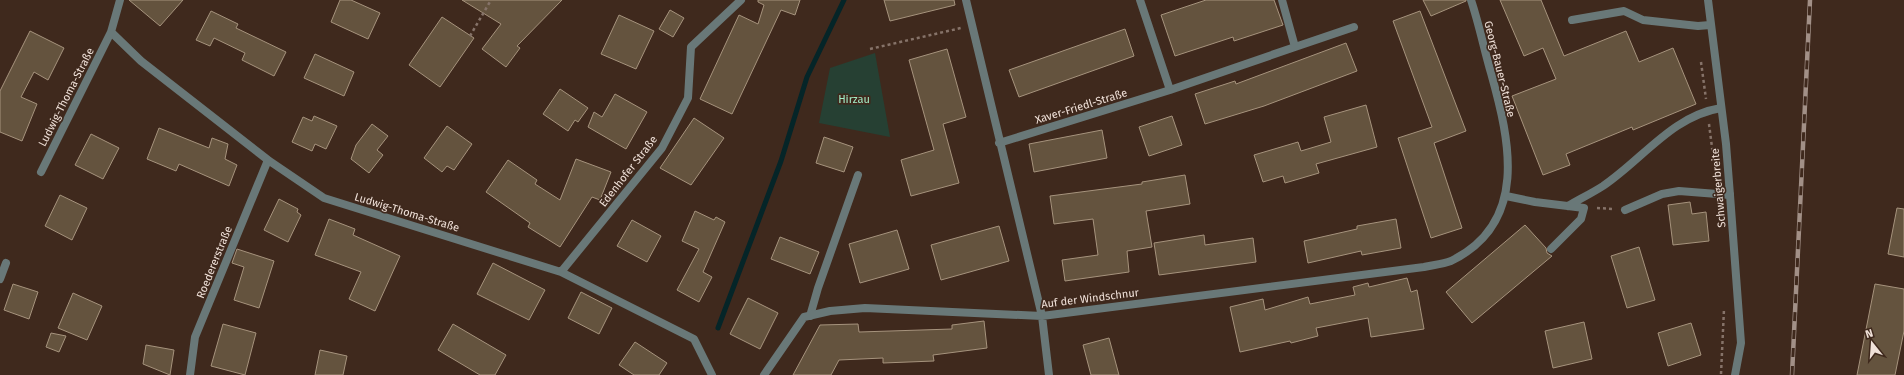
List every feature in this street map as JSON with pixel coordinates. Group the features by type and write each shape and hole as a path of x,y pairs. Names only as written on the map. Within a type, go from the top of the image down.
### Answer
{"street":[{"name":"Ludwig-Thoma-Straße","path":"41,172 111,32 120,0"},
{"name":"Edenhofer Straße","path":"561,272 662,148 688,98 691,47 741,0"},
{"path":"966,0 999,143 1042,316 1049,375"},
{"path":"1140,0 1170,90"},
{"path":"1282,0 1295,47"},
{"name":"Georg-Bauer-Straße","path":"1424,268 1450,261 1473,246 1488,231 1498,216 1506,196 1508,157 1501,108 1471,0"},
{"name":"Schwaigerbreite","path":"1708,0 1730,195 1741,343 1735,375"},
{"path":"1572,20 1624,11 1643,20 1698,26 1710,25"},
{"name":"Xaver-Friedl-Straße","path":"999,143 1170,90 1354,27"},
{"name":"Ludwig-Thoma-Straße","path":"111,32 141,61 268,160 324,198 561,272 694,340 712,375"},
{"path":"1568,206 1603,186 1682,122 1707,110 1721,108"},
{"name":"Roedererstraße","path":"190,375 195,337 268,160"},
{"path":"810,316 818,288 858,175"},
{"path":"1625,210 1662,194 1679,191 1730,195"},
{"path":"1506,196 1535,202 1584,208 1581,219 1551,249"},
{"path":"0,279 6,263"},
{"name":"Auf der Windschnur","path":"764,375 804,317 830,311 865,308 1042,316 1424,268"}],"path":[{"path":"470,36 491,0"},
{"path":"870,49 972,26"},
{"path":"1584,208 1625,210"}],"green space":[{"name":"Hirzau","path":"875,53 890,137 819,123 830,68"}],"building":[{"path":"129,0 183,0 160,26"},
{"path":"340,0 351,0 380,13 368,39 331,22"},
{"path":"462,0 562,0 517,46 520,48 506,67 482,49 501,24"},
{"path":"758,0 800,0 795,15 781,10 732,114 700,99 739,15 758,24 764,5 758,2"},
{"path":"884,0 954,0 955,5 890,21"},
{"path":"1206,0 1274,0 1283,25 1234,41 1233,37 1175,56 1161,15"},
{"path":"1423,0 1466,0 1466,1 1431,16"},
{"path":"1500,0 1541,0 1564,56 1626,31 1639,62 1673,48 1696,104 1633,130 1632,127 1566,154 1570,165 1543,175 1512,96 1556,79 1543,48 1524,56"},
{"path":"670,10 684,18 673,37 659,29"},
{"path":"211,11 238,24 236,28 286,52 274,76 242,60 245,53 214,38 210,46 196,40"},
{"path":"1420,11 1466,131 1434,143 1462,228 1431,238 1398,138 1432,127 1393,21"},
{"path":"619,15 654,31 636,69 601,54"},
{"path":"442,17 474,38 440,87 409,65"},
{"path":"1125,29 1134,56 1019,97 1009,70"},
{"path":"30,31 64,48 48,80 34,72 21,97 37,104 22,141 0,132 0,91"},
{"path":"1346,43 1357,71 1264,106 1205,124 1195,94 1235,81 1236,84"},
{"path":"947,49 966,117 943,124 959,183 911,196 901,160 934,150 909,60"},
{"path":"315,54 354,72 344,96 304,78"},
{"path":"560,89 588,108 578,122 575,120 568,131 543,114"},
{"path":"615,94 647,112 626,149 588,127 594,112 602,117"},
{"path":"1366,105 1377,147 1316,164 1319,173 1285,183 1283,176 1263,182 1254,155 1298,142 1301,151 1331,142 1324,117"},
{"path":"314,116 337,126 326,149 315,144 312,151 292,142 303,117 312,121"},
{"path":"1172,116 1182,145 1149,156 1139,127"},
{"path":"694,118 724,138 691,185 660,168"},
{"path":"372,124 388,136 377,150 383,155 369,173 351,159 356,145"},
{"path":"447,126 472,144 454,170 447,166 442,172 424,158"},
{"path":"159,128 209,148 212,138 228,144 225,159 237,165 229,186 179,164 176,171 147,159"},
{"path":"1102,130 1107,158 1034,172 1029,144"},
{"path":"91,134 119,148 103,179 75,165"},
{"path":"824,137 853,147 844,172 816,163"},
{"path":"576,159 611,172 600,200 592,197 560,247 528,227 530,223 486,192 508,160 537,180 535,184 560,200"},
{"path":"1185,175 1190,204 1146,211 1152,247 1127,251 1129,272 1065,281 1062,260 1098,255 1093,219 1054,224 1050,196 1142,184 1142,182"},
{"path":"60,195 87,208 72,240 45,226"},
{"path":"279,199 298,209 297,212 301,215 288,242 264,230"},
{"path":"1690,202 1692,214 1706,212 1709,241 1673,245 1668,205"},
{"path":"1897,208 1904,209 1904,257 1888,254"},
{"path":"695,211 714,220 716,217 725,222 703,272 712,277 699,302 677,290 699,249 682,241"},
{"path":"329,219 355,229 353,235 400,256 375,311 349,299 361,272 315,255"},
{"path":"1396,219 1401,248 1362,255 1361,251 1308,263 1304,241 1357,229 1357,226"},
{"path":"632,220 661,236 647,262 617,246"},
{"path":"1525,225 1546,248 1547,253 1552,256 1472,323 1446,292"},
{"path":"999,226 1009,261 941,280 931,245"},
{"path":"897,230 909,269 860,283 849,244"},
{"path":"1204,235 1205,245 1253,238 1256,262 1159,275 1154,243"},
{"path":"780,237 819,252 810,274 771,259"},
{"path":"1639,247 1655,300 1627,308 1611,256"},
{"path":"237,249 274,261 259,308 234,300 244,267 232,263"},
{"path":"493,263 545,290 529,320 477,294"},
{"path":"1407,278 1411,292 1417,290 1424,329 1371,337 1368,318 1316,328 1318,336 1291,343 1290,341 1240,352 1230,307 1263,299 1265,310 1308,297 1310,304 1355,295 1353,287 1368,283 1369,287"},
{"path":"13,284 38,292 29,319 4,310"},
{"path":"1875,284 1904,289 1904,331 1895,375 1857,375"},
{"path":"581,292 612,308 599,334 568,318"},
{"path":"73,293 102,306 87,340 58,328"},
{"path":"748,298 778,313 760,349 730,334"},
{"path":"984,321 987,348 933,355 934,361 883,363 883,358 839,360 831,375 793,375 820,325 858,324 859,332 952,329 952,325"},
{"path":"1584,322 1592,359 1553,368 1545,331"},
{"path":"1691,323 1701,355 1668,366 1658,333"},
{"path":"223,324 256,333 245,375 211,366"},
{"path":"453,324 506,355 495,375 480,375 438,350"},
{"path":"51,333 66,336 59,352 46,347"},
{"path":"1109,338 1119,375 1091,375 1083,345"},
{"path":"635,342 667,363 659,375 634,375 619,365"},
{"path":"146,345 174,350 170,375 143,364"},
{"path":"320,350 347,356 343,375 315,375"}],"waterway":[{"path":"718,328 781,161 807,77 844,0"}],"railway":[{"path":"1792,375 1810,0"}]}
